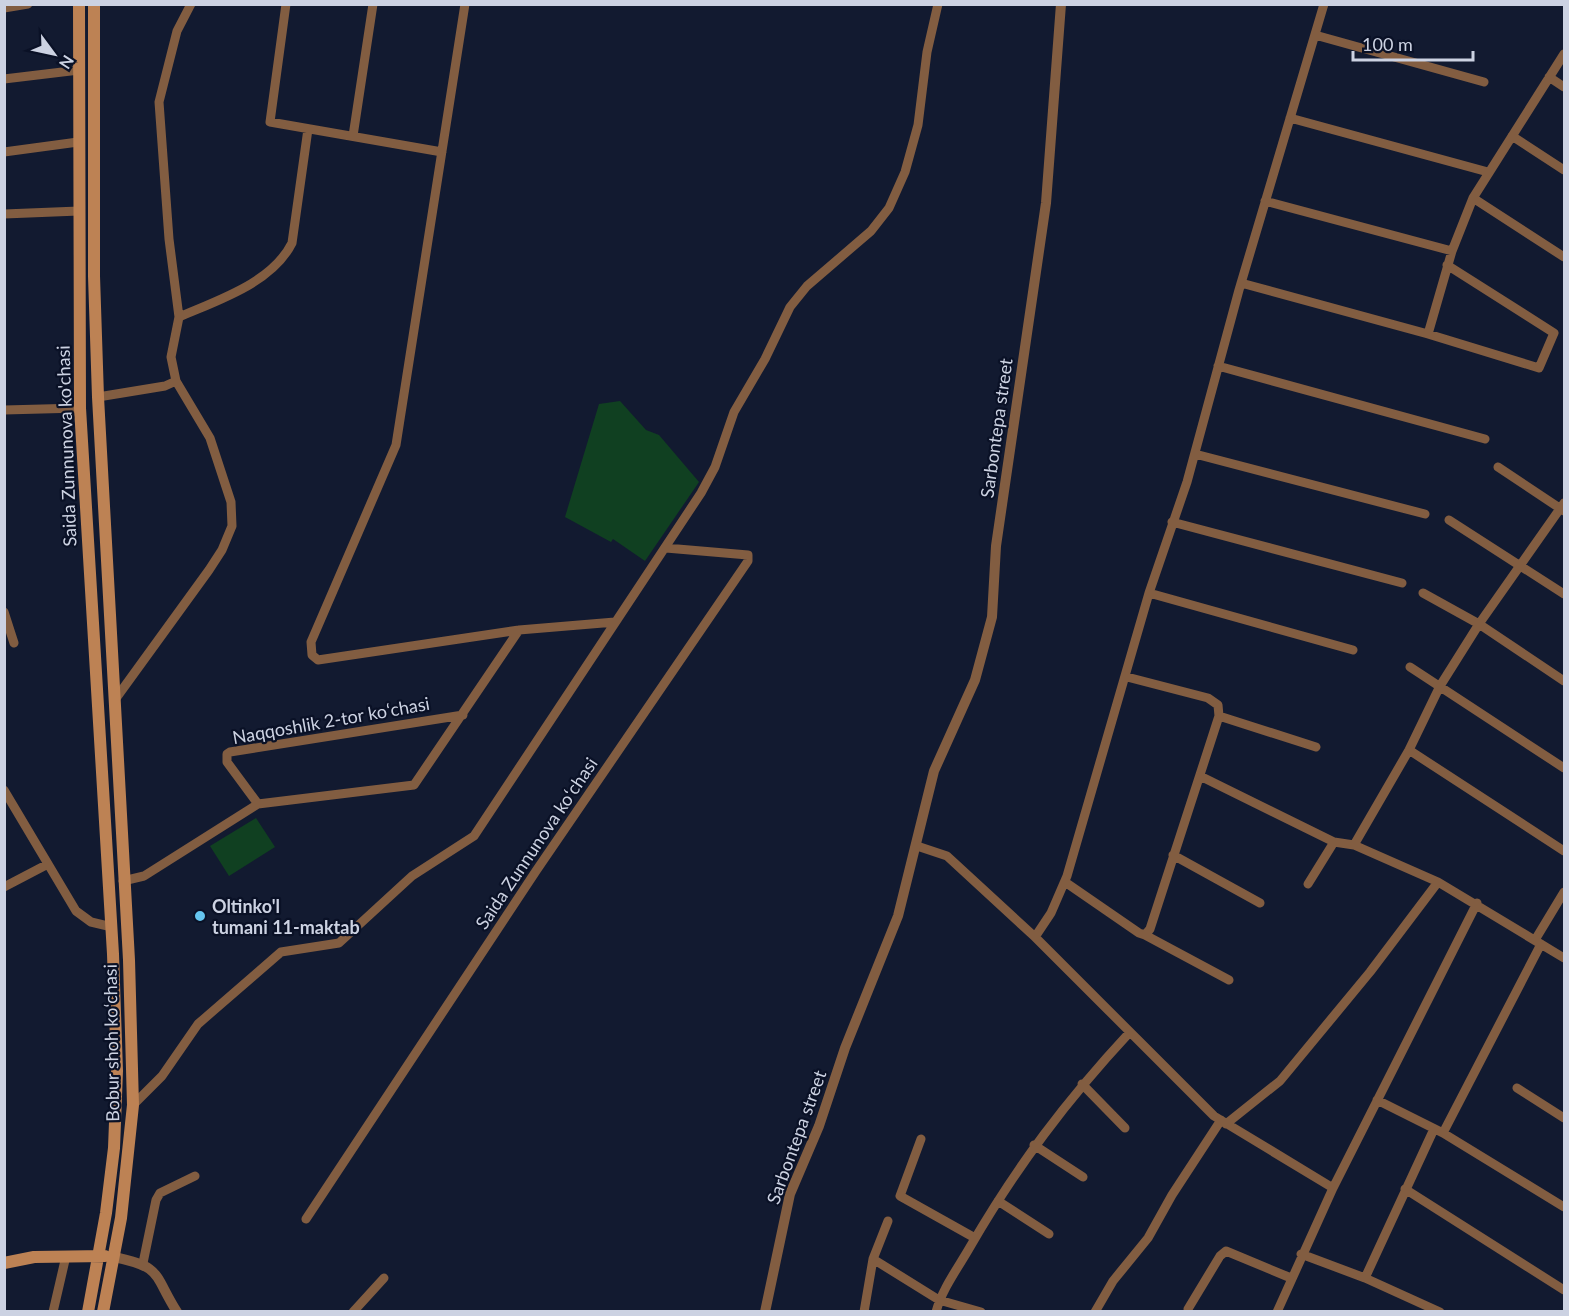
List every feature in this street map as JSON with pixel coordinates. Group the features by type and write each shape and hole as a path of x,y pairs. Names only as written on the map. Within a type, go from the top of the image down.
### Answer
{"main road":[{"name":"Saida Zunnunova ko'chasi","path":"79,4 80,408 109,885"},
{"name":"Saida Zunnunova ko'chasi","path":"94,4 94,276 98,397 123,880"},
{"path":"104,810 119,809"},
{"name":"Bobur shoh koʻchasi","path":"103,1311 114,1257 133,1105 123,880"},
{"name":"Bobur shoh koʻchasi","path":"88,1311 99,1255 114,1148 116,1108 109,885"},
{"path":"4,1263 34,1257 99,1255 114,1257"}],"street":[{"path":"4,8 27,4"},
{"path":"114,701 209,570 222,550 232,526 231,502 222,470 210,438 176,381 171,357 179,317 169,239 159,102 177,32 191,4"},
{"path":"285,4 270,122 442,152"},
{"path":"353,136 373,4"},
{"path":"465,4 396,446 359,525 311,642 311,650 318,660 519,630 615,622"},
{"path":"133,1105 162,1076 198,1024 281,952 339,943 412,876 474,836 666,548 715,467 734,412 765,359 790,307 807,286 871,231 889,208 905,172 918,124 927,52 938,4"},
{"name":"Sarbontepa street","path":"765,1311 790,1194 898,916 934,771 975,680 992,617 996,546 1046,203 1061,4"},
{"path":"1035,937 1065,882 1127,677 1149,593 1195,454 1241,283 1324,4"},
{"path":"1315,34 1484,82"},
{"path":"1428,334 1447,265 1473,198 1564,54"},
{"path":"4,79 79,69"},
{"path":"1549,77 1564,87"},
{"path":"1290,118 1488,172"},
{"path":"179,317 232,294 276,266 286,255 292,243 308,129"},
{"path":"1512,136 1564,170"},
{"path":"4,152 78,142"},
{"path":"1473,198 1564,257"},
{"path":"1265,201 1452,251"},
{"path":"4,214 79,211"},
{"path":"1241,283 1428,334 1539,368 1554,333 1447,265"},
{"path":"1218,366 1485,439"},
{"path":"98,397 165,386 176,381"},
{"path":"4,410 80,408"},
{"path":"1195,454 1425,514"},
{"path":"1353,844 1409,750 1440,686 1479,624 1563,508 1498,467"},
{"path":"1449,520 1564,594"},
{"path":"1172,522 1402,583"},
{"name":"Saida Zunnunova koʻchasi","path":"306,1219 536,871 748,561 748,555 666,548"},
{"path":"1149,593 1353,650"},
{"path":"1423,593 1479,624 1564,681"},
{"path":"4,612 14,643"},
{"path":"123,880 154,870 258,804 414,785 519,630"},
{"path":"1410,667 1564,768"},
{"path":"1127,677 1208,698 1218,705 1219,716 1150,929 1146,935"},
{"name":"Naqqoshlik 2-tor koʻchasi","path":"258,804 227,762 227,754 463,715"},
{"path":"1219,716 1316,747"},
{"path":"1409,750 1564,851"},
{"path":"1200,776 1334,842 1353,844 1438,882 1477,903 1564,958"},
{"path":"4,790 7,803 76,911 91,922 112,927"},
{"path":"1308,884 1334,842"},
{"path":"917,846 946,856 1035,937 1223,1122 1333,1188"},
{"path":"1173,855 1260,903"},
{"path":"4,887 48,864"},
{"path":"1065,882 1139,933 1229,980"},
{"path":"1095,1311 1113,1281 1148,1238 1172,1195 1223,1122 1280,1081 1370,972 1438,882"},
{"path":"1365,1278 1405,1189 1439,1131 1564,892"},
{"path":"1277,1311 1333,1188 1477,903"},
{"path":"936,1311 939,1300 975,1238 1035,1144 1082,1084 1130,1032"},
{"path":"1082,1084 1125,1128"},
{"path":"1517,1088 1564,1118"},
{"path":"1377,1100 1439,1131 1564,1207"},
{"path":"921,1139 900,1196 975,1238"},
{"path":"1035,1144 1083,1177"},
{"path":"143,1263 156,1200 160,1193 195,1176"},
{"path":"1405,1189 1564,1290"},
{"path":"998,1201 1049,1234"},
{"path":"864,1311 873,1259 888,1221"},
{"path":"1189,1310 1220,1256 1226,1251 1291,1278"},
{"path":"1301,1254 1365,1278 1440,1311"},
{"path":"53,1311 66,1256"},
{"path":"114,1257 143,1263 165,1287 177,1311"},
{"path":"873,1259 939,1300 981,1311"},
{"path":"353,1311 384,1278"}],"green space":[{"path":"620,401 646,430 659,435 699,482 645,561 613,539 611,542 565,517 599,404"},
{"path":"256,818 275,847 229,876 210,846"}],"place":[{"name":"Oltinko'l tumani 11-maktab","path":"200,916"}]}
